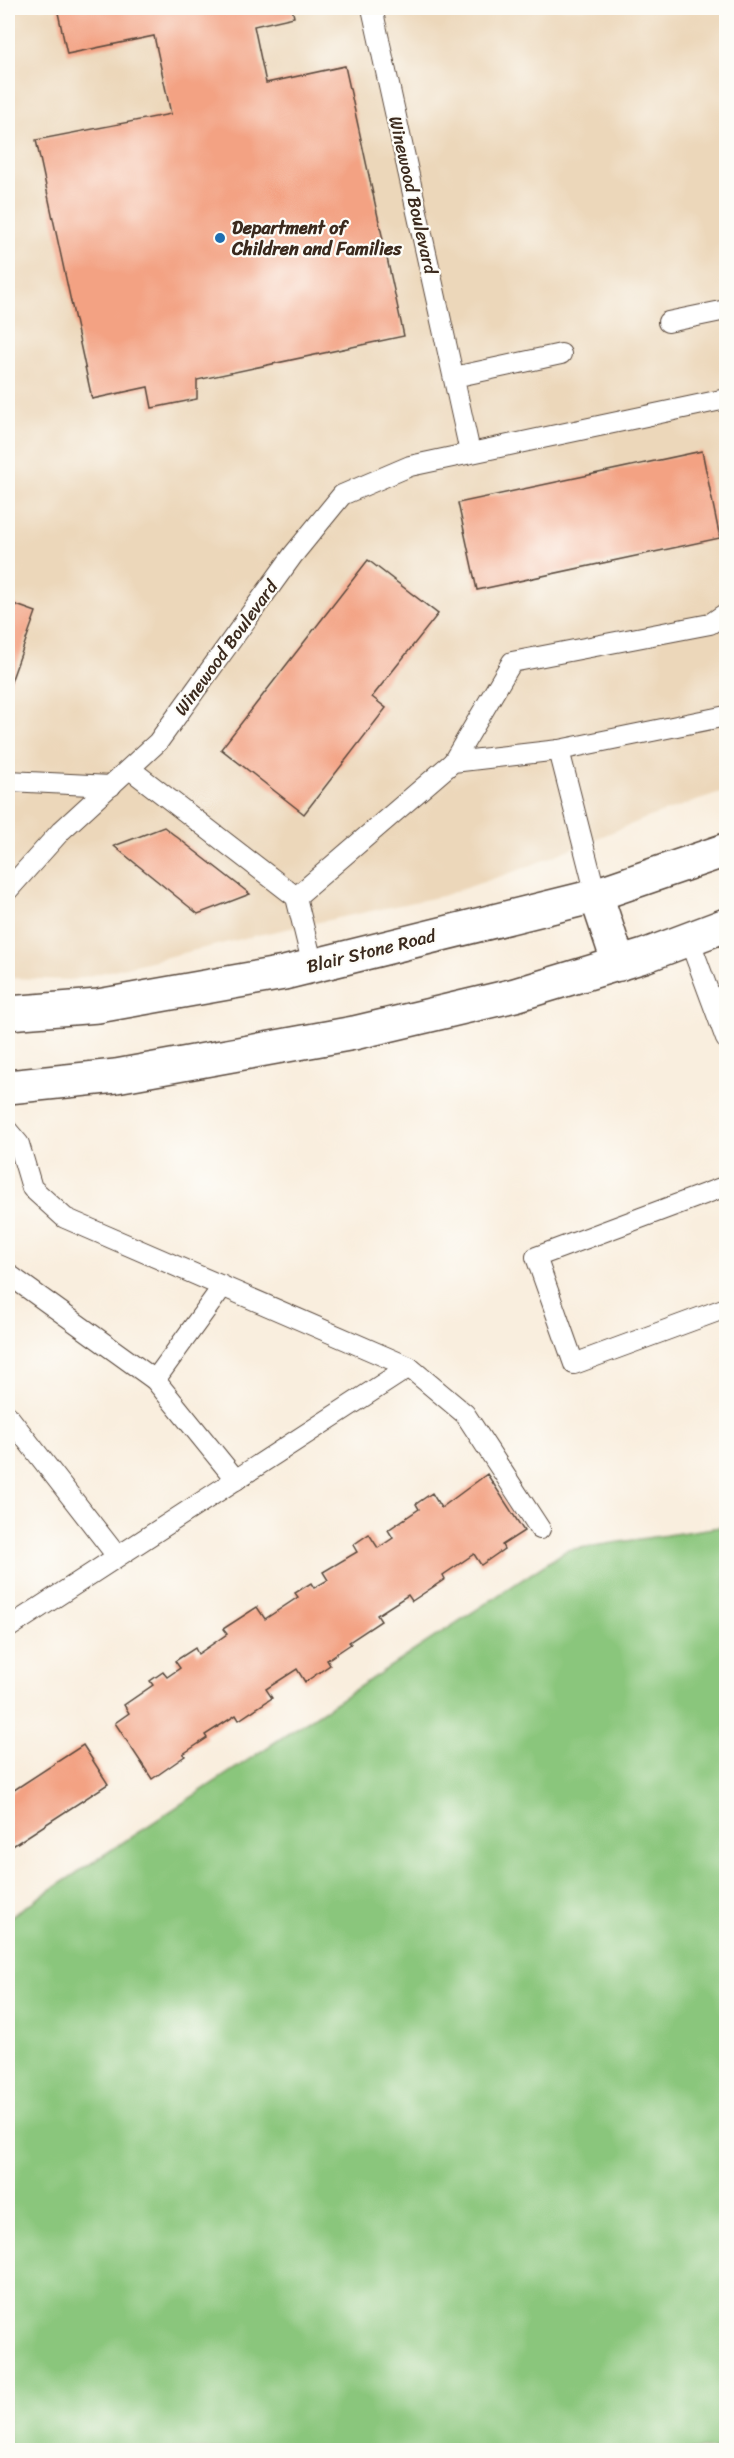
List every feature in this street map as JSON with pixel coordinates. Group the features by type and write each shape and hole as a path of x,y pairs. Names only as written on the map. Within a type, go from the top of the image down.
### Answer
{"main road":[{"name":"Blair Stone Road","path":"8,1013 98,1006 284,973 596,895 726,849"},
{"path":"596,895 619,964"},
{"path":"8,1087 116,1076 354,1033 515,995 619,964 726,925"}],"lane":[{"name":"Winewood Boulevard","path":"372,8 470,452"},
{"path":"668,322 726,310"},
{"path":"454,377 561,354"},
{"name":"Winewood Boulevard","path":"9,887 61,831 158,742 293,555 342,495 410,466 726,399"},
{"path":"296,897 453,762 512,662 710,624 726,613"},
{"path":"453,762 559,750 726,716"},
{"path":"559,750 596,895"},
{"path":"129,769 296,897 313,966"},
{"path":"8,781 111,786"},
{"path":"689,939 726,1038"},
{"path":"8,1131 19,1144 32,1188 65,1218 409,1367 465,1414 540,1529"},
{"path":"726,1186 536,1257 574,1364 726,1308"},
{"path":"8,1274 155,1380 236,1480"},
{"path":"155,1380 223,1286"},
{"path":"8,1628 409,1367"},
{"path":"8,1416 117,1556"}],"shaded area":[{"path":"8,8 726,8 726,791 649,817 519,870 442,896 258,935 72,980 8,978"}],"green space":[{"path":"726,1526 726,2450 8,2450 8,1918 567,1550"}],"building":[{"name":"Department of Children and Families","path":"57,8 292,8 294,17 254,26 266,83 345,66 404,336 197,380 197,399 152,408 148,387 92,399 36,140 171,114 154,36 67,54"},
{"path":"702,451 720,538 477,590 458,503"},
{"path":"368,560 438,614 372,697 386,708 304,814 221,749"},
{"path":"8,602 36,612 8,690"},
{"path":"164,827 250,894 198,914 114,846"},
{"path":"487,1474 524,1531 502,1545 504,1549 481,1565 474,1554 443,1575 445,1579 412,1601 408,1595 377,1615 381,1621 349,1642 351,1644 327,1660 330,1665 305,1682 297,1669 266,1689 272,1698 239,1720 236,1715 205,1735 207,1738 152,1779 115,1723 129,1713 124,1705 153,1685 150,1681 163,1672 167,1677 180,1668 175,1661 195,1648 198,1654 227,1634 223,1629 257,1607 265,1619 298,1597 295,1593 311,1583 314,1588 328,1580 323,1572 357,1552 353,1545 369,1534 378,1548 393,1538 388,1530 419,1509 416,1504 432,1493 441,1508"},
{"path":"83,1745 108,1784 8,1849 8,1794"}],"place":[{"name":"Department of Children and Families","path":"220,238"}]}
